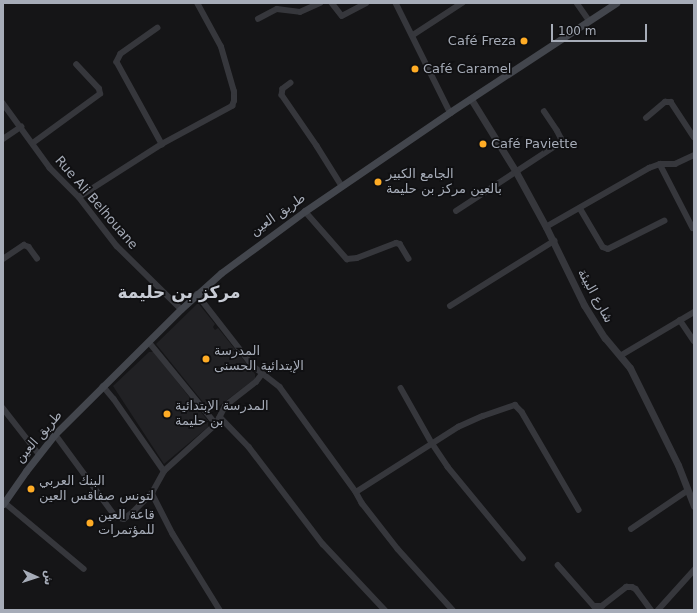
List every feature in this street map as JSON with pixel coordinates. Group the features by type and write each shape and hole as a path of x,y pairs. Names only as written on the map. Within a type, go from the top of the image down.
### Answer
{"main road":[{"name":"طريق العين","path":"3,503 55,434 181,309 241,256 450,112 616,3"}],"street":[{"path":"79,197 162,144 227,109 234,101 233,87 221,48 197,3"},
{"path":"258,20 277,9 300,12 320,3"},
{"path":"332,3 342,16 366,3"},
{"path":"396,3 450,112"},
{"path":"413,35 462,3"},
{"path":"576,3 589,20"},
{"path":"158,28 121,54 117,62 162,144"},
{"path":"33,143 100,94 99,89 77,65"},
{"path":"291,83 283,88 282,95 342,186"},
{"name":"شارع البيئة","path":"471,98 516,172 554,241 584,305 605,338 630,368 675,458 694,506"},
{"path":"646,118 665,102 671,102 694,137"},
{"name":"Rue Ali Belhouane","path":"3,103 22,127 50,168 79,197 117,246 181,309"},
{"path":"456,211 560,143 561,139 557,131 544,112"},
{"path":"3,139 22,127"},
{"path":"546,227 649,168 660,164 675,164 694,155"},
{"path":"660,164 693,228"},
{"path":"580,208 603,247 608,249 664,221"},
{"path":"305,211 347,259 357,258 396,243 400,244 409,259"},
{"path":"450,306 554,241"},
{"path":"3,259 26,245 37,258"},
{"path":"197,294 235,344 262,374 280,387 356,492 362,504 398,549 453,610"},
{"path":"620,356 694,312"},
{"path":"680,320 694,341"},
{"path":"148,342 216,424"},
{"path":"55,434 116,517 124,519 128,517 152,493 164,471 216,424 225,406 256,382 262,374"},
{"path":"103,386 114,399 164,471"},
{"path":"401,388 432,443 466,490 523,558"},
{"path":"356,492 432,443 476,418 514,405 522,412 579,510"},
{"path":"3,408 39,454"},
{"path":"220,416 249,447 323,544 385,610"},
{"path":"631,529 687,491"},
{"path":"152,493 172,534 204,582 220,610"},
{"path":"3,503 84,569"},
{"path":"558,565 594,606 602,606 626,587 632,586 636,589 651,610"},
{"path":"658,610 694,570"}],"shaded area":[{"name":"المدرسة الإبتدائية الحسنى","path":"198,303 215,324 213,327 215,330 218,328 255,374 255,379 211,412 156,344"},
{"name":"المدرسة الإبتدائية بن حليمة","path":"149,352 154,352 208,421 208,427 164,464 113,386"}],"place":[{"name":"Café Freza","path":"524,41"},
{"name":"Café Caramel","path":"415,69"},
{"name":"Café Paviette","path":"483,144"},
{"name":"الجامع الكبير بالعين مركز بن حليمة","path":"378,182"},
{"name":"المدرسة الإبتدائية الحسنى","path":"206,359"},
{"name":"المدرسة الإبتدائية بن حليمة","path":"167,414"},
{"name":"البنك العربي لتونس صفاقس العين","path":"31,489"},
{"name":"قاعة العين للمؤتمرات","path":"90,523"}],"district":[{"name":"مركز بن حليمة","path":"179,293"}]}
